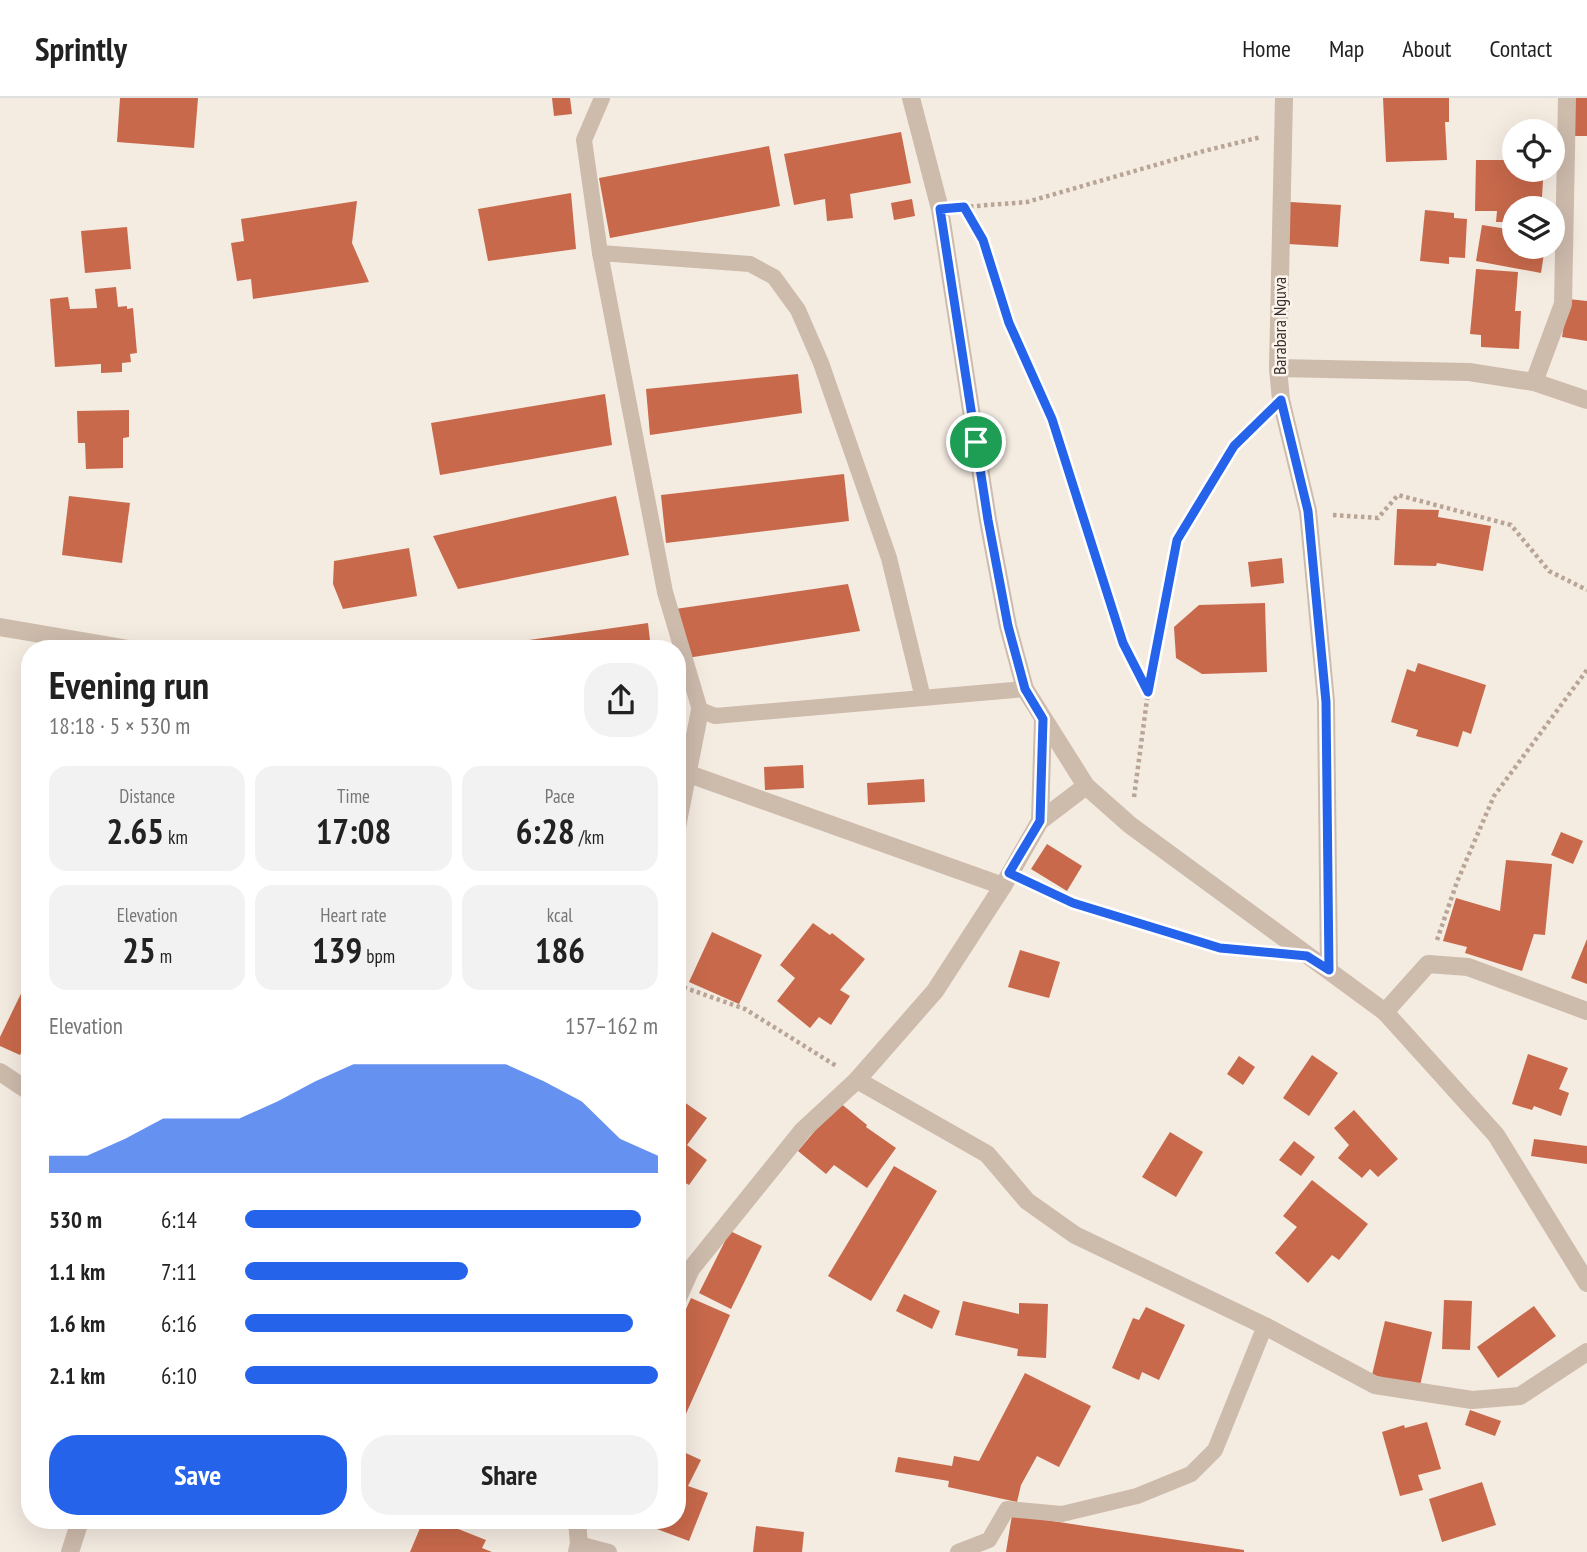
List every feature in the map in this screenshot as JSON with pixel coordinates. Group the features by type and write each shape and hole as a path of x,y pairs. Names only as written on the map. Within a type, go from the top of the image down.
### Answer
{"street":[{"path":"911,98 940,209 988,520 1008,626 1025,689 1086,786 1130,825 1385,1012 1496,1135 1587,1283"},
{"name":"Barabara Nguva","path":"1284,98 1278,368 1281,400 1308,511 1326,702 1329,970"},
{"path":"1534,382 1563,304 1567,98"},
{"path":"1278,368 1469,372 1534,382 1587,400"},
{"path":"0,627 77,640"},
{"path":"686,790 700,710"},
{"path":"1040,821 1043,719"},
{"path":"690,774 1006,879"},
{"path":"686,1263 803,1130 857,1080 935,991 1040,821 1086,786"},
{"path":"1385,1012 1428,964 1468,967 1587,1011"},
{"path":"0,1072 21,1086"},
{"path":"857,1080 987,1154 1027,1200 1075,1235 1265,1326 1375,1385 1472,1401 1520,1395 1587,1352"},
{"path":"70,1552 77,1529"},
{"path":"578,1529 578,1548"}],"lane":[{"path":"602,98 584,140 600,253 665,592 679,640"},
{"path":"600,253 750,264 774,277 798,310 821,363 889,558 923,698"},
{"path":"686,663 700,710 715,716 1025,689"},
{"path":"958,1552 989,1539 1007,1509 1062,1514 1137,1496 1191,1474 1215,1450 1265,1326"},
{"path":"578,1548 609,1552"}],"path":[{"path":"940,209 1027,202 1204,150 1282,132"},
{"path":"964,207 983,240 1009,323 1052,419 1123,643 1148,692"},
{"path":"1130,825 1148,692 1177,540 1234,446 1281,400"},
{"path":"1308,511 1346,518 1378,518 1398,495 1511,525 1549,571 1587,590"},
{"path":"1428,964 1457,882 1494,796 1587,670"},
{"path":"1006,879 1073,903 1220,948 1307,956"},
{"path":"686,988 745,1009 857,1080"}],"building":[{"path":"120,98 198,98 194,148 117,142"},
{"path":"552,98 570,98 572,114 554,116"},
{"path":"1383,98 1449,98 1449,122 1445,122 1447,160 1386,162"},
{"path":"1573,98 1587,98 1587,136 1573,136"},
{"path":"901,132 911,183 850,194 853,218 827,221 825,199 794,205 784,154"},
{"path":"769,146 780,206 610,238 599,178"},
{"path":"1476,160 1502,160 1502,182 1543,182 1542,196 1502,196 1502,222 1496,222 1497,211 1475,211"},
{"path":"571,193 576,249 488,261 478,209"},
{"path":"912,199 915,216 894,220 891,203"},
{"path":"357,201 352,243 369,282 253,299 251,279 237,281 231,243 244,241 241,219"},
{"path":"1290,202 1341,205 1338,247 1288,244"},
{"path":"1425,210 1454,213 1454,218 1467,219 1465,258 1449,257 1449,264 1420,261"},
{"path":"1482,225 1502,228 1502,259 1543,259 1541,273 1476,261"},
{"path":"127,227 131,269 85,273 81,231"},
{"path":"1476,269 1518,272 1515,311 1521,311 1519,349 1481,347 1481,335 1470,334"},
{"path":"116,287 118,307 133,308 137,353 130,354 131,362 122,363 122,372 101,373 101,364 55,367 50,299 68,297 70,309 97,308 95,289"},
{"path":"1568,299 1587,301 1587,341 1562,337"},
{"path":"798,374 802,413 650,435 646,389"},
{"path":"605,394 612,445 440,475 431,423"},
{"path":"129,410 129,437 123,438 123,468 86,469 85,443 78,443 77,411"},
{"path":"844,474 849,521 666,543 661,495"},
{"path":"69,496 130,503 122,563 62,555"},
{"path":"616,496 629,555 458,589 433,536"},
{"path":"1397,509 1439,510 1438,517 1491,526 1483,571 1437,563 1436,566 1394,565"},
{"path":"409,548 417,596 343,609 333,584 334,561"},
{"path":"1282,558 1284,583 1251,587 1248,562"},
{"path":"848,584 860,631 687,658 686,640 683,640 675,609"},
{"path":"1265,603 1267,672 1202,674 1176,658 1174,627 1199,605"},
{"path":"648,623 650,640 528,640"},
{"path":"1418,663 1486,685 1471,734 1463,731 1458,747 1416,736 1418,730 1391,722 1407,669 1415,672"},
{"path":"803,765 804,788 765,790 764,767"},
{"path":"924,779 925,802 868,805 867,783"},
{"path":"1561,832 1583,841 1573,864 1551,855"},
{"path":"1047,844 1082,866 1067,891 1031,869"},
{"path":"1506,860 1552,864 1545,935 1534,934 1522,971 1465,953 1467,947 1443,941 1456,898 1500,911"},
{"path":"813,923 830,935 832,933 865,959 840,990 850,996 831,1025 819,1017 810,1028 777,1001 795,978 780,965"},
{"path":"712,932 762,955 739,1004 689,982"},
{"path":"1587,939 1587,984 1571,978"},
{"path":"1020,950 1060,962 1049,998 1008,987"},
{"path":"21,994 20,1055 0,1046 0,1037"},
{"path":"1528,1054 1568,1068 1559,1089 1569,1093 1561,1116 1534,1106 1532,1110 1512,1104"},
{"path":"1312,1055 1338,1073 1309,1116 1283,1098"},
{"path":"1239,1056 1255,1067 1243,1085 1227,1074"},
{"path":"839,1102 867,1125 866,1127 896,1148 867,1188 834,1165 826,1174 798,1151"},
{"path":"686,1103 707,1118 687,1145 707,1160 689,1185 686,1183"},
{"path":"1354,1110 1398,1159 1378,1177 1370,1169 1362,1178 1338,1158 1349,1145 1334,1128"},
{"path":"1170,1132 1203,1152 1176,1197 1142,1177"},
{"path":"1534,1139 1587,1146 1587,1164 1531,1156"},
{"path":"1294,1141 1315,1157 1301,1176 1279,1160"},
{"path":"894,1166 937,1191 871,1301 828,1276"},
{"path":"1312,1180 1368,1224 1339,1260 1332,1255 1308,1283 1275,1253 1297,1227 1283,1216"},
{"path":"730,1231 762,1246 731,1309 699,1293"},
{"path":"904,1294 940,1311 932,1329 896,1311"},
{"path":"691,1298 730,1315 686,1414 686,1309"},
{"path":"1444,1300 1472,1301 1470,1350 1442,1349"},
{"path":"963,1301 1019,1314 1019,1303 1048,1304 1046,1358 1017,1356 1018,1349 955,1335"},
{"path":"1534,1306 1556,1336 1498,1378 1477,1347"},
{"path":"1146,1307 1185,1325 1159,1380 1142,1372 1139,1380 1112,1368 1133,1318 1139,1320"},
{"path":"1385,1321 1432,1332 1420,1386 1372,1375"},
{"path":"1025,1373 1091,1406 1059,1467 1037,1456 1021,1485 1017,1502 948,1487 949,1481 895,1472 898,1457 952,1466 954,1456 979,1461"},
{"path":"1470,1410 1501,1421 1495,1436 1465,1425"},
{"path":"1427,1422 1441,1469 1418,1475 1423,1490 1400,1496 1382,1432"},
{"path":"686,1453 701,1460 688,1486 708,1493 689,1541 657,1529 686,1529"},
{"path":"1482,1482 1496,1525 1442,1542 1429,1499"},
{"path":"1012,1515 1244,1550 1244,1552 1006,1552"},
{"path":"756,1526 804,1532 802,1552 753,1552"},
{"path":"420,1529 458,1529 486,1540 482,1548 492,1552 410,1552"}],"route":[{"path":"964,207 983,240 1009,323 1052,419 1123,643 1148,692 1177,540 1234,446 1281,400 1308,511 1326,702 1329,970 1307,956 1220,948 1073,903 1009,873 1040,821 1043,719 1025,689 1008,626 976,442 940,209 964,207"}]}
